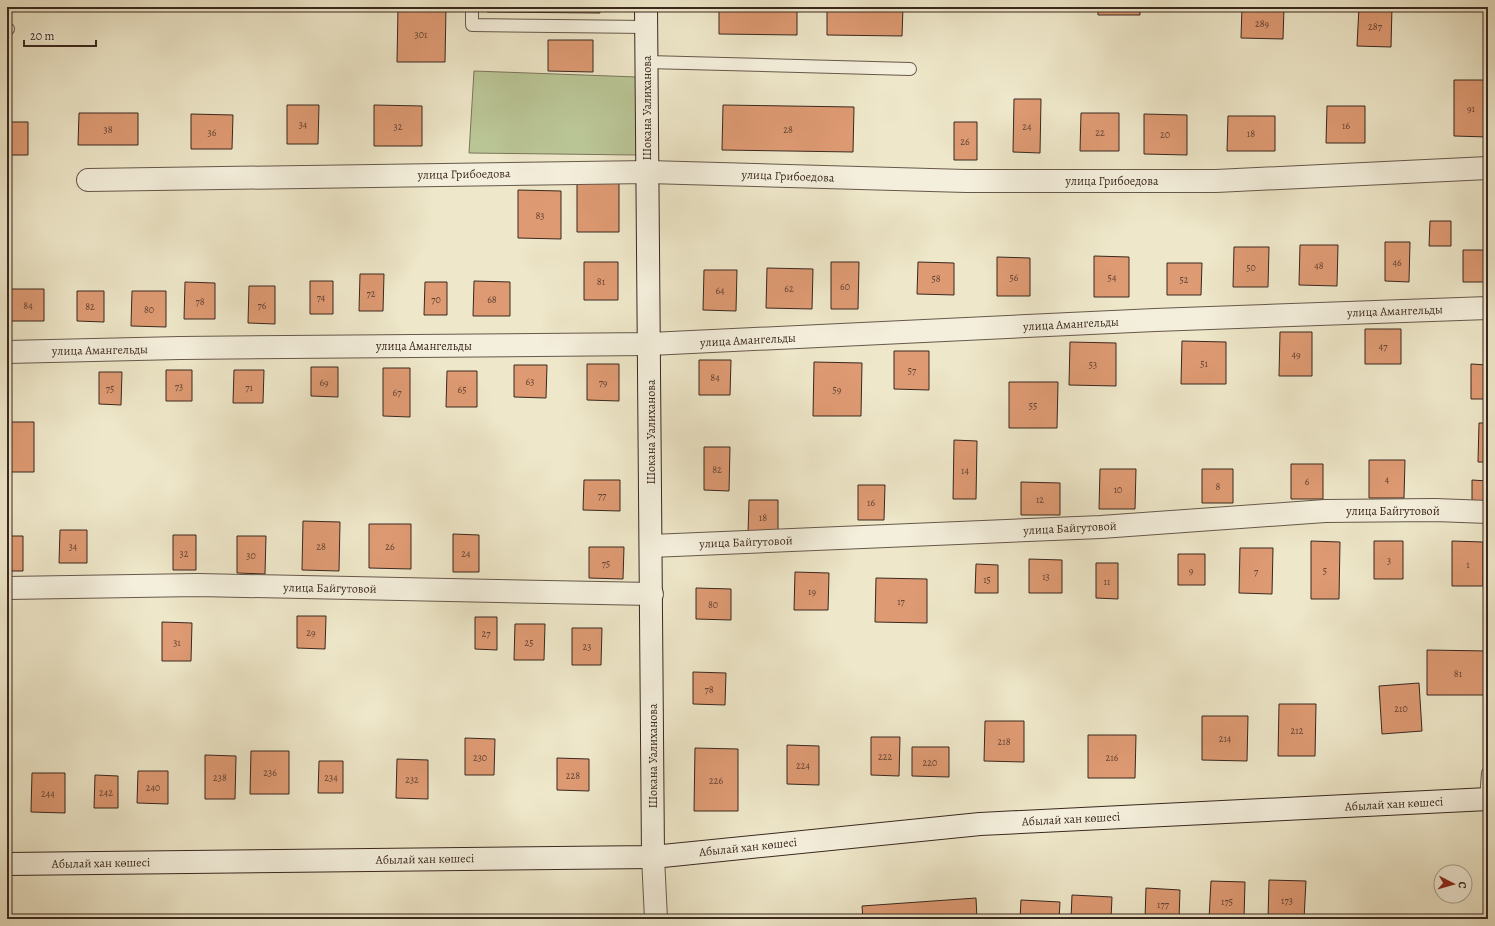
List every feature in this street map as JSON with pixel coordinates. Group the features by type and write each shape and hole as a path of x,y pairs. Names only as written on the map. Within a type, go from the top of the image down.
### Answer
{"street":[{"name":"Шокана Уалиханова","path":"647,17 652,546 653,857 656,919"},
{"name":"улица Грибоедова","path":"88,180 648,172 966,181 1216,181 1488,168"},
{"name":"улица Амангельды","path":"7,352 180,348 650,344 1155,320 1488,308"},
{"name":"улица Байгутовой","path":"652,546 1101,527 1325,511 1435,510 1488,512"},
{"name":"улица Байгутовой","path":"7,588 198,585 652,594"},
{"name":"Абылай хан көшесі","path":"7,864 653,857 980,824 1487,799"}],"lane":[{"path":"472,7 472,25 647,17"},
{"path":"647,62 910,69"},
{"path":"1487,799 1488,773"}],"green space":[{"path":"474,71 637,77 637,155 469,153"}],"building":[{"path":"398,7 446,7 445,62 397,62"},
{"path":"487,7 600,7 600,13 487,12"},
{"path":"719,7 797,7 797,35 719,34"},
{"path":"827,7 903,7 902,36 827,35"},
{"path":"1098,7 1140,7 1140,15 1098,15"},
{"path":"1242,7 1284,7 1283,39 1241,38"},
{"path":"1359,7 1392,7 1391,47 1357,46"},
{"path":"548,40 593,40 593,72 548,71"},
{"path":"1454,80 1488,80 1488,137 1454,136"},
{"path":"1014,99 1041,99 1040,153 1013,152"},
{"path":"287,105 319,105 318,144 287,144"},
{"path":"374,105 422,106 422,146 374,146"},
{"path":"723,105 854,107 853,152 722,150"},
{"path":"1327,106 1365,106 1365,143 1326,143"},
{"path":"79,113 138,113 138,145 78,145"},
{"path":"1081,113 1119,113 1119,151 1080,151"},
{"path":"191,114 233,115 232,149 191,149"},
{"path":"1144,114 1187,115 1187,155 1144,154"},
{"path":"1228,116 1275,116 1275,151 1227,151"},
{"path":"7,122 28,122 28,155 7,155"},
{"path":"954,122 977,122 977,160 954,160"},
{"path":"577,182 619,182 619,232 577,232"},
{"path":"518,190 561,191 561,239 518,238"},
{"path":"1430,221 1451,221 1451,246 1429,246"},
{"path":"1385,242 1410,242 1409,282 1385,281"},
{"path":"1300,245 1338,245 1337,286 1299,285"},
{"path":"1234,247 1269,247 1268,287 1233,287"},
{"path":"1463,250 1485,250 1484,282 1463,282"},
{"path":"1094,256 1129,257 1129,297 1094,297"},
{"path":"997,257 1030,258 1030,296 997,296"},
{"path":"584,262 618,262 618,300 584,300"},
{"path":"831,262 859,262 858,309 831,309"},
{"path":"918,262 954,263 954,295 917,294"},
{"path":"1167,263 1202,263 1201,295 1167,295"},
{"path":"767,268 813,269 812,309 766,308"},
{"path":"704,270 737,270 736,311 703,310"},
{"path":"360,274 384,274 383,311 359,311"},
{"path":"310,281 333,281 333,314 310,314"},
{"path":"474,281 510,282 510,316 473,316"},
{"path":"185,282 215,283 215,319 184,319"},
{"path":"425,282 447,282 447,315 424,315"},
{"path":"249,286 275,286 275,324 248,323"},
{"path":"11,289 44,289 44,321 11,321"},
{"path":"77,291 104,291 104,322 77,321"},
{"path":"132,291 166,291 166,327 131,326"},
{"path":"1365,329 1401,329 1401,364 1365,364"},
{"path":"1280,332 1312,332 1312,376 1279,376"},
{"path":"1182,341 1226,342 1226,384 1181,384"},
{"path":"1070,342 1116,343 1116,386 1069,385"},
{"path":"894,351 929,351 929,390 894,389"},
{"path":"699,360 731,360 730,395 699,395"},
{"path":"814,362 862,363 861,416 813,416"},
{"path":"587,364 619,364 619,401 587,400"},
{"path":"1471,364 1488,365 1488,399 1471,399"},
{"path":"514,365 547,365 546,398 514,397"},
{"path":"311,367 338,367 338,397 311,396"},
{"path":"383,368 410,368 410,417 383,416"},
{"path":"166,370 192,370 192,401 166,401"},
{"path":"234,370 264,370 263,403 233,403"},
{"path":"447,371 477,371 477,407 446,407"},
{"path":"99,372 122,372 121,405 99,404"},
{"path":"1009,382 1058,382 1057,428 1009,428"},
{"path":"7,422 34,422 34,472 7,472"},
{"path":"1479,423 1488,423 1488,462 1478,462"},
{"path":"954,440 977,441 976,499 953,499"},
{"path":"704,447 730,447 729,491 704,490"},
{"path":"1369,460 1405,460 1404,498 1369,498"},
{"path":"1291,464 1323,464 1323,499 1291,499"},
{"path":"1100,469 1136,469 1135,509 1099,509"},
{"path":"1202,469 1233,469 1233,503 1202,503"},
{"path":"584,480 620,480 620,511 583,510"},
{"path":"1472,480 1488,481 1488,507 1472,507"},
{"path":"1021,482 1060,483 1060,515 1021,515"},
{"path":"858,485 885,485 884,520 858,520"},
{"path":"749,500 778,500 778,533 748,533"},
{"path":"303,521 340,522 339,571 302,570"},
{"path":"369,524 411,524 411,569 369,568"},
{"path":"60,530 87,530 87,563 59,563"},
{"path":"453,534 479,535 479,572 453,572"},
{"path":"173,535 196,535 196,570 173,570"},
{"path":"7,536 23,536 23,571 7,571"},
{"path":"237,536 266,536 265,574 237,573"},
{"path":"1311,541 1340,542 1339,599 1311,599"},
{"path":"1374,541 1403,541 1403,579 1374,579"},
{"path":"1452,541 1483,542 1483,586 1452,586"},
{"path":"589,547 624,547 623,579 589,578"},
{"path":"1240,548 1273,548 1272,594 1239,593"},
{"path":"1178,554 1205,554 1205,585 1178,585"},
{"path":"1029,559 1062,560 1062,593 1029,593"},
{"path":"1096,563 1118,563 1118,599 1096,598"},
{"path":"976,564 998,565 998,593 975,593"},
{"path":"795,572 829,573 828,610 794,610"},
{"path":"876,578 927,579 927,623 875,622"},
{"path":"696,588 731,589 731,620 696,619"},
{"path":"297,616 326,616 325,649 297,648"},
{"path":"475,617 497,617 497,650 475,649"},
{"path":"7,619 10,619 10,655 7,655"},
{"path":"162,622 192,623 191,661 162,661"},
{"path":"515,624 545,624 544,660 514,660"},
{"path":"572,628 602,628 601,665 572,665"},
{"path":"1427,650 1488,651 1488,695 1427,695"},
{"path":"693,672 726,673 725,705 693,704"},
{"path":"1419,683 1422,731 1382,734 1379,686"},
{"path":"1279,704 1316,704 1315,756 1278,756"},
{"path":"1202,716 1248,716 1247,761 1202,760"},
{"path":"985,721 1024,721 1024,762 984,761"},
{"path":"1088,735 1136,735 1135,778 1088,778"},
{"path":"871,737 900,737 899,776 871,775"},
{"path":"465,738 495,739 494,775 465,775"},
{"path":"787,745 819,746 819,785 787,784"},
{"path":"912,747 949,747 949,777 912,776"},
{"path":"695,748 738,749 738,811 694,811"},
{"path":"251,751 289,751 289,794 250,794"},
{"path":"205,755 236,756 235,799 205,799"},
{"path":"557,758 589,759 589,791 557,790"},
{"path":"397,759 428,760 428,799 396,798"},
{"path":"319,761 343,761 343,793 318,793"},
{"path":"138,771 168,771 168,804 137,803"},
{"path":"32,773 65,773 65,813 31,812"},
{"path":"95,775 118,776 118,808 94,808"},
{"path":"1269,880 1306,881 1304,919 1268,919"},
{"path":"1211,881 1245,882 1244,919 1209,919"},
{"path":"1146,888 1180,890 1179,919 1145,919"},
{"path":"1072,895 1112,897 1111,919 1071,919"},
{"path":"976,898 977,919 863,919 862,906"},
{"path":"1021,900 1060,902 1059,919 1020,919"}]}
